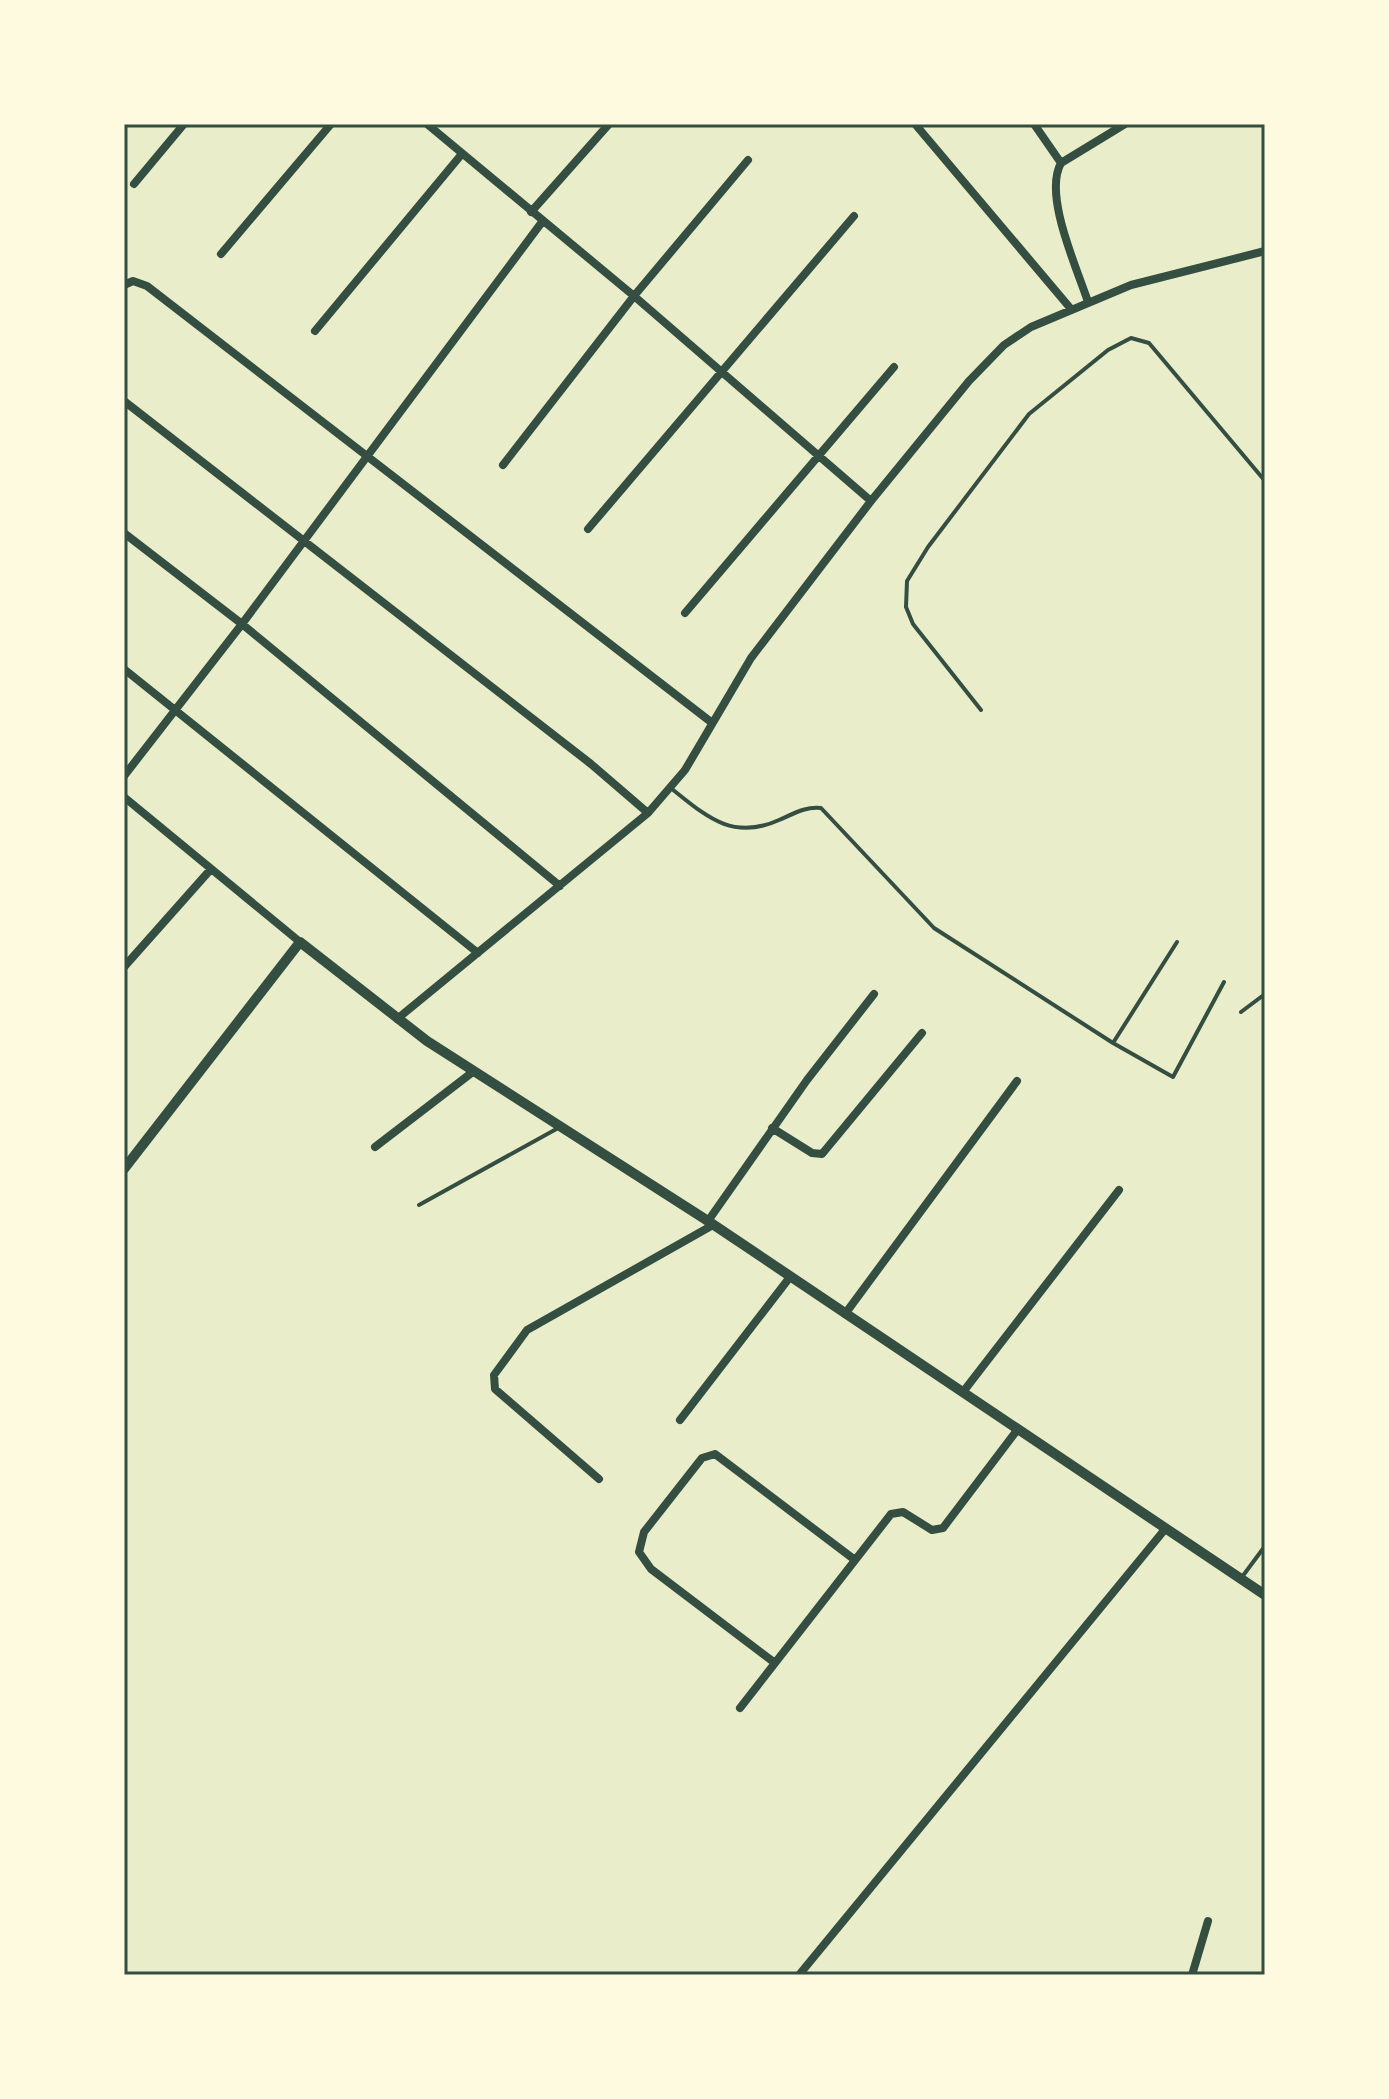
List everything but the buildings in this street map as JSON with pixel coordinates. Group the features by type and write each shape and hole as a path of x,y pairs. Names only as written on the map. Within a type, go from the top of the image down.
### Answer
{"street":[{"path":"134,184 184,124"},
{"path":"221,254 331,124"},
{"path":"427,124 437,127 461,155 634,296 871,501"},
{"path":"531,212 609,124"},
{"path":"915,124 1071,309"},
{"path":"1034,124 1061,163"},
{"path":"1088,302 1058,208 1055,173 1061,163 1125,124"},
{"path":"315,331 461,155"},
{"path":"503,465 634,296 748,160"},
{"path":"588,529 854,216"},
{"path":"124,776 242,624 542,222"},
{"path":"397,1019 648,813 672,789 751,658 871,501 969,381 1004,345 1031,327 1131,285 1265,251"},
{"path":"124,285 133,281 147,286 711,722"},
{"path":"685,613 894,367"},
{"path":"124,401 302,543 591,764 648,813"},
{"path":"124,533 242,624 560,886"},
{"path":"124,669 478,953"},
{"path":"124,797 397,1019 710,1223 1265,1595"},
{"path":"124,967 211,869"},
{"path":"124,1169 300,942"},
{"path":"599,1479 495,1389 494,1375 527,1330 710,1223 772,1128 874,994"},
{"path":"772,1128 812,1153 822,1154 922,1033"},
{"path":"375,1147 474,1071"},
{"path":"845,1314 1017,1081"},
{"path":"963,1392 1119,1190"},
{"path":"680,1420 790,1277"},
{"path":"740,1708 891,1514 903,1512 932,1530 943,1528 1018,1429"},
{"path":"775,1663 651,1569 639,1552 644,1532 702,1458 715,1454 855,1560"},
{"path":"799,1975 1166,1528"},
{"path":"1192,1975 1208,1921"}],"lane":[{"path":"981,710 913,624 906,607 907,581 928,547 1029,414 1057,389 1108,350 1131,338 1149,343 1265,481"},
{"path":"672,789 714,822 744,829 767,826 812,807 821,808 934,928 1113,1043 1173,1077 1224,982"},
{"path":"1113,1043 1177,942"},
{"path":"1241,1012 1265,994"},
{"path":"419,1205 562,1125"},
{"path":"1241,1579 1265,1546"}]}
